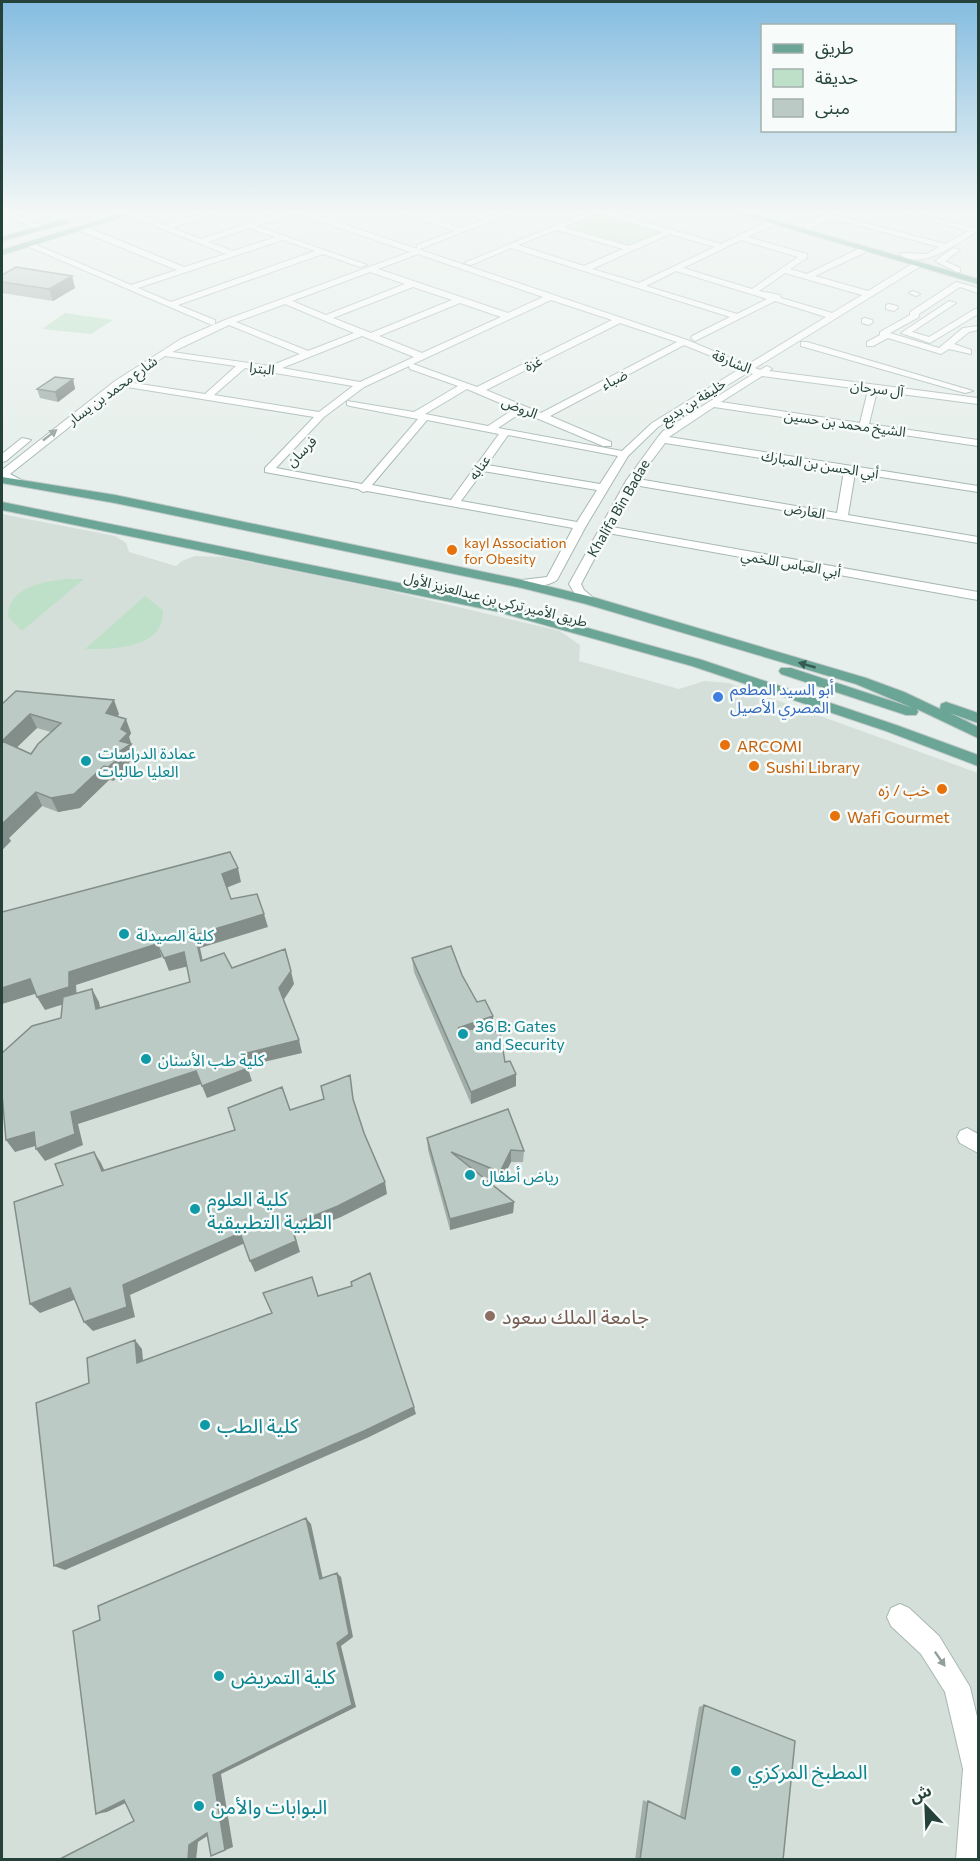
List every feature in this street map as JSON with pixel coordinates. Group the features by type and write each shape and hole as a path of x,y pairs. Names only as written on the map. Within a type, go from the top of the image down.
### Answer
{"main road":[{"path":"2,480 151,506 591,600 978,718"},
{"name":"طريق الأمير تركي بن عبدالعزيز الأول","path":"2,488 465,580 542,598 657,629 978,734"},
{"name":"طريق الأمير تركي بن عبدالعزيز الأول","path":"2,497 413,579 567,615 710,656 855,704 978,749"},
{"path":"56,498 151,506"},
{"path":"2,506 497,607 697,663 891,728 978,761"},
{"path":"203,536 268,560"},
{"path":"861,681 899,695 978,734"}],"street":[{"path":"151,297 212,322"},
{"path":"170,305 193,297"},
{"name":"شارع محمد بن يسار","path":"70,409 129,366 172,339 282,297"},
{"name":"شارع محمد بن يسار","path":"19,483 3,474 118,383 162,353 208,330 296,297"},
{"path":"325,318 379,297"},
{"path":"450,297 507,316"},
{"name":"الشارقة","path":"550,297 684,342 751,361 768,371"},
{"name":"فرسان","path":"333,419 361,385 550,297"},
{"name":"الشارقة","path":"563,297 736,353"},
{"path":"674,297 738,317"},
{"path":"695,338 777,297 832,316"},
{"name":"خليفة بن بديع","path":"522,584 551,580 580,526 625,453 655,425 751,361 863,297"},
{"name":"Khalifa Bin Badae","path":"591,600 579,592 574,584 631,481 667,433 768,371 804,344 877,297"},
{"path":"926,297 941,302"},
{"path":"895,308 913,314 950,297"},
{"path":"870,344 925,319 941,302 950,297"},
{"path":"372,336 459,300"},
{"name":"فرسان","path":"318,434 280,472 269,470 321,415 413,367 561,300"},
{"path":"284,302 420,356"},
{"path":"925,361 955,327 978,312"},
{"path":"894,332 916,315 913,314"},
{"name":"غزة","path":"478,390 620,320"},
{"path":"228,322 308,354"},
{"path":"871,322 894,332 968,352"},
{"path":"894,332 940,345 966,330 977,330"},
{"path":"273,369 361,333"},
{"name":"ضباء","path":"543,416 684,342"},
{"path":"804,344 933,381 964,394 978,394"},
{"name":"البترا","path":"162,353 273,369 361,385"},
{"path":"208,396 243,365"},
{"name":"الروض","path":"413,367 543,416 625,453"},
{"name":"آل سرحان","path":"768,371 873,388 943,396 964,394 978,401"},
{"path":"933,381 943,391 943,396"},
{"path":"964,394 978,381"},
{"path":"118,383 321,415"},
{"path":"363,489 420,416 466,386"},
{"path":"864,425 873,388"},
{"name":"الشيخ محمد بن حسين","path":"712,404 978,443"},
{"path":"344,405 420,416 625,453"},
{"path":"489,429 522,408"},
{"path":"549,440 561,438 571,433 573,429"},
{"name":"عنابه","path":"454,503 505,432"},
{"path":"20,459 9,464 2,463 3,458 32,436"},
{"name":"أبي الحسن بن المبارك","path":"662,440 978,489"},
{"path":"480,467 603,488"},
{"path":"842,517 850,469"},
{"path":"280,472 363,489 580,526"},
{"name":"العارض","path":"631,481 978,540"},
{"name":"أبي العباس اللخمي","path":"603,529 978,597"},
{"path":"560,565 568,572 584,567"},
{"path":"900,1617 930,1645 957,1687 977,1755 970,1860"}],"shaded area":[{"name":"جامعة الملك سعود","path":"2,514 115,536 126,543 129,552 176,566 195,556 224,557 381,589 560,631 580,645 579,661 679,689 704,681 729,683 978,773 978,1859 2,1859"}],"green space":[{"path":"65,313 113,320 91,334 42,329"},
{"path":"67,579 84,579 22,631 8,617 9,607 20,592 38,584"},
{"path":"145,596 163,610 161,623 156,633 147,639 123,647 85,649"}],"building":[{"path":"55,377 73,379 55,392 37,389"},
{"name":"عمادة الدراسات العليا طالبات","path":"16,691 114,700 106,713 126,719 121,729 128,733 120,741 131,744 120,751 126,753 108,767 104,766 74,794 51,798 36,792 2,824 2,741 2,704","holes":["30,714 61,723 38,744 31,754 2,741"]},
{"path":"230,852 238,868 222,874 231,899 257,894 264,914 195,935 201,961 224,953 232,968 285,949 291,971 279,988 299,1040 243,1054 248,1068 202,1086 196,1071 71,1112 75,1134 36,1149 34,1132 6,1140 2,1094 2,1053 32,1026 61,1018 63,997 92,989 96,1009 190,982 184,952 164,958 157,944 69,972 69,987 37,997 30,979 2,988 2,912"},
{"name":"36 B: Gates and Security","path":"451,946 462,975 477,1002 485,1000 493,1016 458,1028 500,1032 505,1062 510,1061 516,1074 471,1092 412,958"},
{"name":"كلية العلوم الطبية التطبيقية","path":"350,1075 353,1099 364,1133 385,1182 338,1206 291,1225 296,1241 250,1261 240,1233 123,1285 127,1307 84,1322 70,1288 30,1304 14,1202 63,1185 55,1164 94,1152 102,1171 235,1130 228,1108 282,1087 290,1110 324,1099 321,1086"},
{"name":"رياض أطفال","path":"508,1109 524,1151 511,1150 500,1172 451,1152 514,1202 450,1219 427,1138"},
{"name":"كلية الطب","path":"370,1273 414,1407 54,1566 36,1403 89,1383 87,1358 135,1340 137,1363 272,1313 263,1293 312,1277 318,1296 352,1286 351,1282"},
{"name":"كلية التمريض","path":"306,1518 320,1579 337,1573 349,1634 337,1643 352,1705 213,1775 225,1850 211,1856 207,1833 189,1845 188,1860 58,1860 134,1821 124,1800 96,1814 73,1631 100,1620 98,1606"},
{"name":"المطبخ المركزي","path":"704,1705 795,1741 783,1860 640,1860 648,1801 685,1819"}],"place":[{"name":"kayl Association for Obesity","path":"452,550"},
{"name":"أبو السيد المطعم المصري اﻷصيل","path":"718,697"},
{"name":"ARCOMI","path":"725,745"},
{"name":"عمادة الدراسات العليا طالبات","path":"86,761"},
{"name":"Sushi Library","path":"754,766"},
{"name":"خب / زه","path":"942,789"},
{"name":"Wafi Gourmet","path":"835,816"},
{"name":"كلية الصيدلة","path":"124,934"},
{"name":"36 B: Gates and Security","path":"463,1034"},
{"name":"كلية طب الأسنان","path":"146,1059"},
{"name":"رياض أطفال","path":"470,1175"},
{"name":"كلية العلوم الطبية التطبيقية","path":"195,1209"},
{"name":"جامعة الملك سعود","path":"490,1316"},
{"name":"كلية الطب","path":"205,1425"},
{"name":"كلية التمريض","path":"219,1676"},
{"name":"المطبخ المركزي","path":"736,1771"},
{"name":"البوابات والأمن","path":"199,1806"}]}
